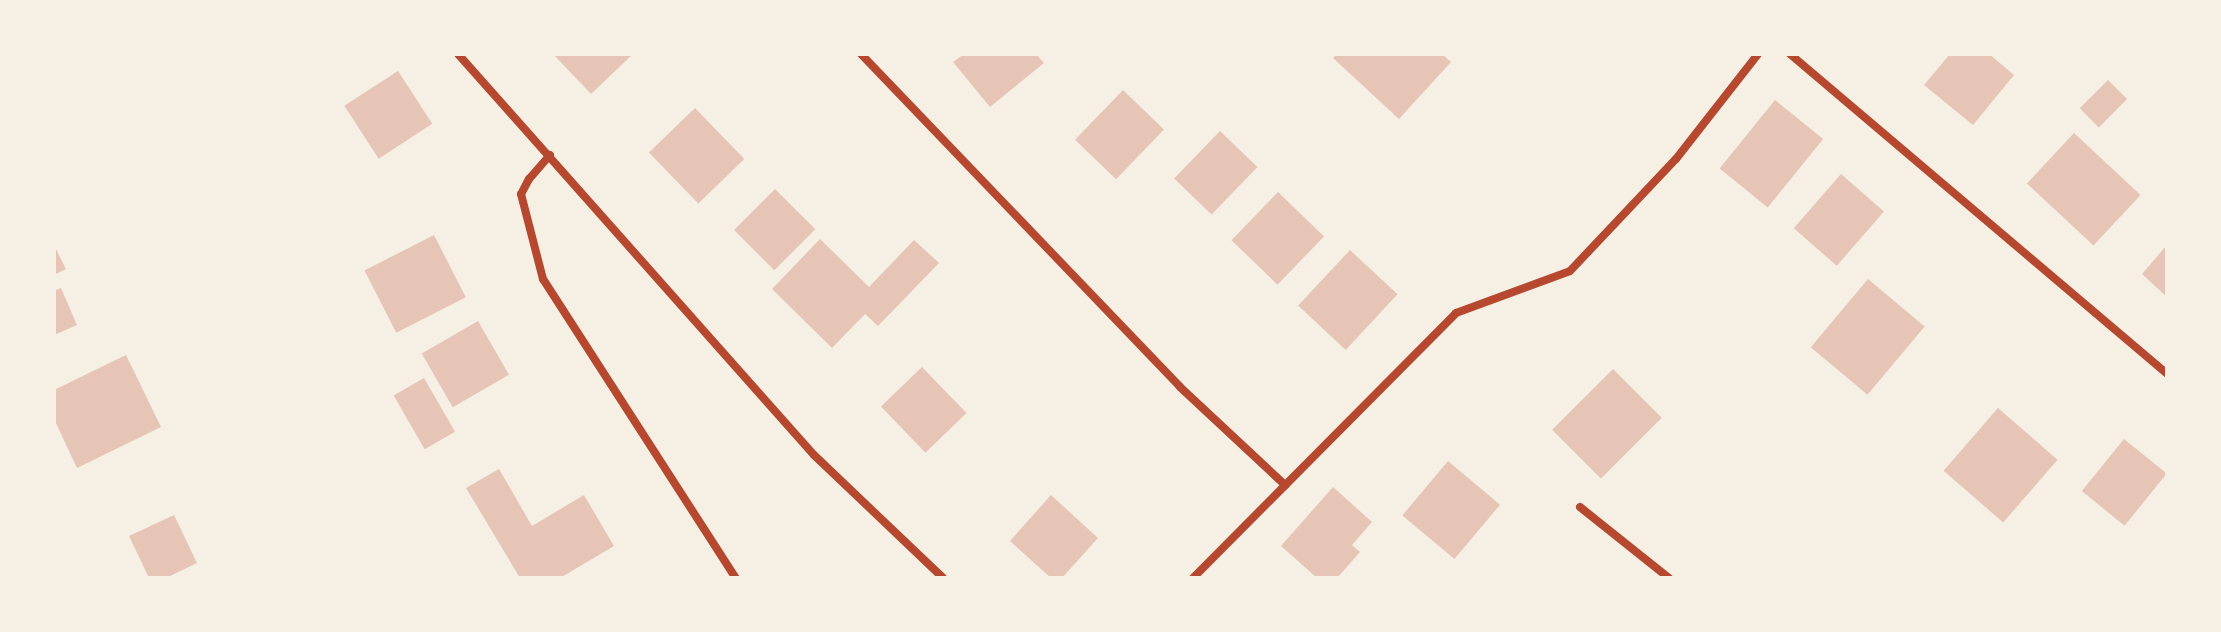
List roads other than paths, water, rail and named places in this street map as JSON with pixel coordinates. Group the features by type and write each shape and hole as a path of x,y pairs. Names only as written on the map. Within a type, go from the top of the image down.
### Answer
{"street":[{"path":"458,54 814,455 943,578"},
{"path":"861,54 1180,387 1285,485"},
{"path":"1193,578 1456,313 1570,271 1676,159 1758,54"},
{"path":"1790,54 2167,374"},
{"path":"550,155 529,179 521,194 543,279 736,578"},
{"path":"1580,507 1669,578"}]}
